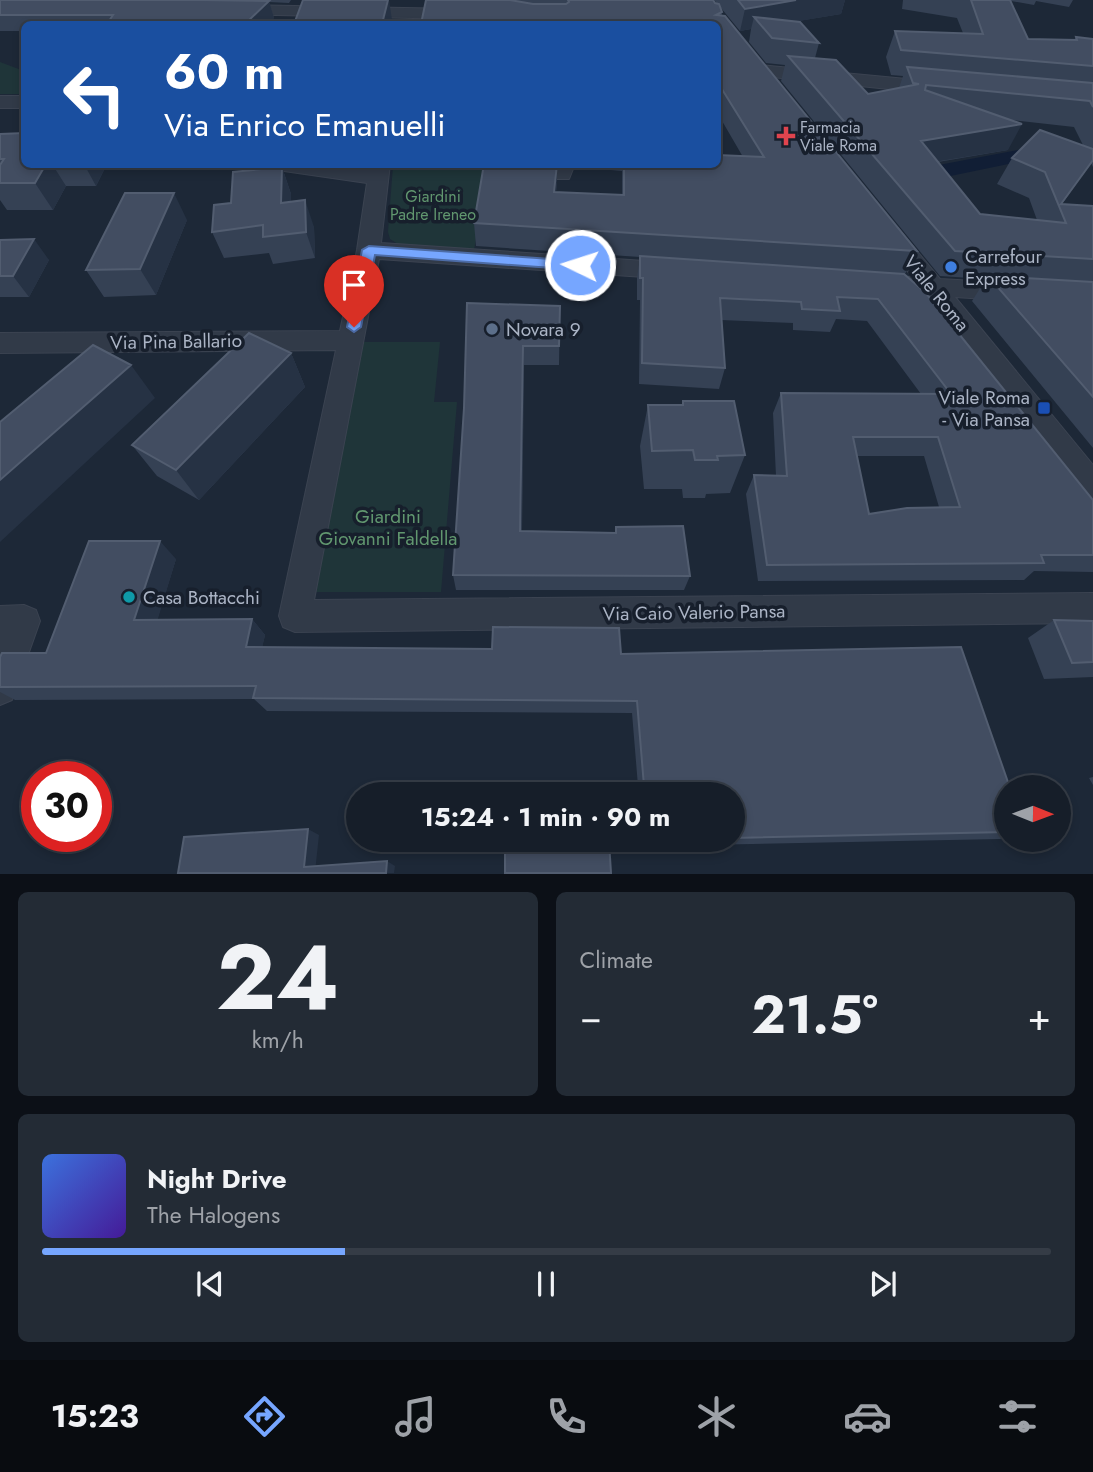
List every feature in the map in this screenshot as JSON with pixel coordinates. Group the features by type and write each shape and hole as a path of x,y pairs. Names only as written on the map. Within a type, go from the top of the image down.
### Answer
{"street":[{"path":"216,10 478,14"},
{"path":"780,98 748,61 956,89"},
{"path":"0,102 21,102"},
{"path":"335,168 379,171 369,250 351,340"},
{"name":"Viale Roma","path":"874,214 1093,487"},
{"path":"369,250 703,273"},
{"path":"866,283 1093,297"},
{"name":"Via Pina Ballario","path":"0,343 351,340"},
{"name":"Via Caio Valerio Pansa","path":"351,340 295,616 1093,608"},
{"path":"0,688 12,621"}],"green space":[{"path":"0,62 21,70 21,94 0,94"},
{"name":"Giardini Padre Ireneo","path":"393,168 488,168 474,250 398,244 390,239 388,232"},
{"name":"Giardini Giovanni Faldella","path":"363,342 440,342 434,402 457,402 441,592 316,592"}],"building":[{"path":"0,0 269,1 248,21 109,21 113,15 0,15"},
{"path":"303,0 388,0 383,21 295,21"},
{"path":"426,0 510,0 533,4 566,4 568,0 713,0 719,4 722,12 716,15 725,16 917,251 474,223 483,168 557,168 554,192 624,195 624,168 721,168 721,155 764,157 721,88 721,21 422,21"},
{"path":"738,0 796,0 745,9"},
{"path":"971,0 1010,0 1028,39 1093,39 1093,66 901,50 895,31 983,34"},
{"path":"754,17 800,22 819,43 772,38"},
{"path":"788,56 836,60 868,94 919,84 913,83 907,67 1093,83 1093,107 1090,101 926,85 925,90 1022,124 921,141 980,214 1066,223 1045,172 1012,158 1040,130 1093,149 1093,160 1061,204 1093,206 1093,259 955,251"},
{"path":"21,133 21,168 44,168 35,183 0,183 0,165 4,159 0,159 0,134"},
{"path":"282,168 281,203 305,200 306,232 263,237 263,225 212,232 214,205 231,203 233,172"},
{"path":"125,193 174,193 140,269 86,270"},
{"path":"34,239 13,276 0,276 0,240"},
{"path":"640,256 904,274 926,293 1093,500 1093,555 1041,555 1044,563 767,565 754,475 787,476 781,393 951,394 878,299 837,297 840,311 802,309 801,302 720,298 725,368 642,363 643,278 640,278","holes":["853,437 938,437 960,507 907,508 869,514"]},
{"path":"988,276 1093,282 1093,397"},
{"path":"467,303 560,306 559,346 523,346 520,531 616,533 616,527 683,526 690,576 453,575 464,408"},
{"path":"249,333 291,353 176,470 132,445"},
{"path":"93,345 131,365 0,480 0,422"},
{"path":"683,401 734,401 745,455 717,456 718,460 695,460 693,450 652,451 648,405 683,405"},
{"path":"89,541 160,541 134,620 252,619 246,647 492,649 493,627 619,628 621,654 961,647 1005,775 994,775 994,832 745,838 745,782 644,782 637,701 253,698 256,686 0,687 2,653 46,653"},
{"path":"1054,620 1093,621 1093,662 1072,663"},
{"path":"308,829 304,867 387,861 386,873 178,873 184,837"},
{"path":"505,852 610,852 611,873 505,873"}],"waterway":[{"path":"907,178 1049,150"}],"place":[{"name":"Farmacia Viale Roma","path":"786,136"},
{"name":"Carrefour Express","path":"951,267"},
{"name":"Novara 9","path":"492,329"},
{"name":"Viale Roma - Via Pansa","path":"1044,408"},
{"name":"Casa Bottacchi","path":"129,597"}],"route":[{"path":"354,327 369,250 580,265"}]}
